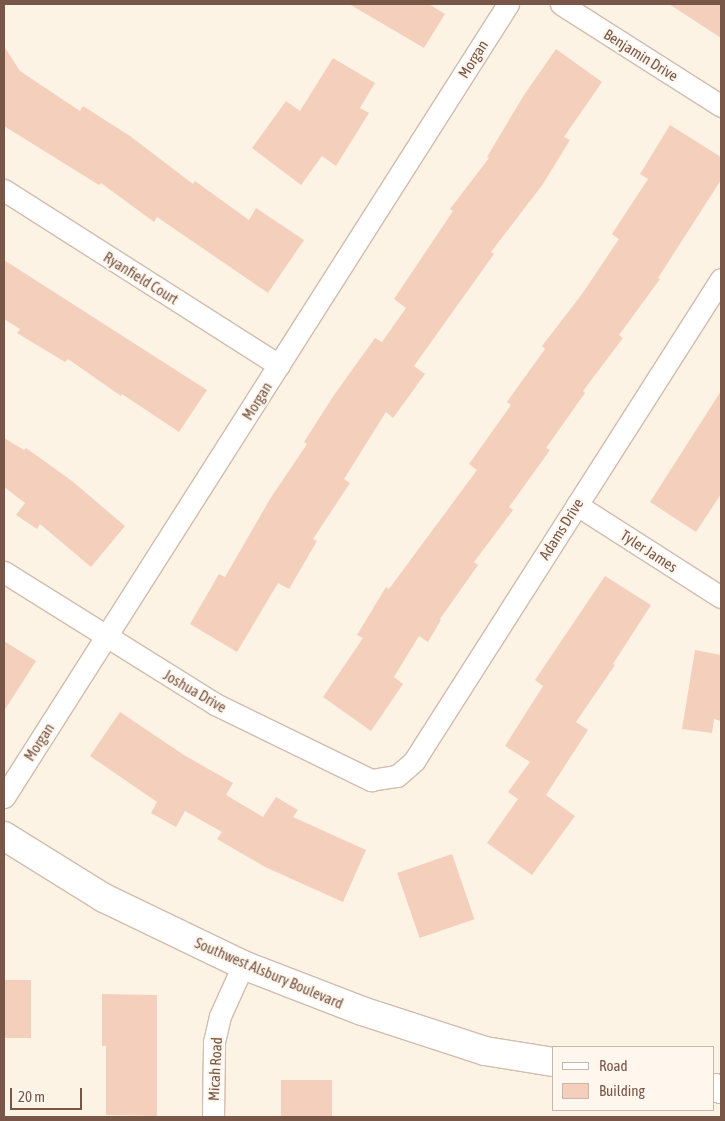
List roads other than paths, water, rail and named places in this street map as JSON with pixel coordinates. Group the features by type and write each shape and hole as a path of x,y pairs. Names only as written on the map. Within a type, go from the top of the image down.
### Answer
{"main road":[{"name":"Southwest Alsbury Boulevard","path":"4,836 104,898 243,966 362,1011 485,1051 552,1062"}],"street":[{"name":"Morgan","path":"4,797 107,638 508,4"},
{"name":"Benjamin Drive","path":"560,4 721,106"},
{"name":"Ryanfield Court","path":"4,190 279,365"},
{"name":"Adams Drive","path":"398,776 414,761 721,279"},
{"name":"Tyler James","path":"577,505 721,597"},
{"name":"Joshua Drive","path":"4,572 215,704 371,780 398,776"},
{"name":"Micah Road","path":"213,1117 214,1042 220,1016 243,966"}]}
